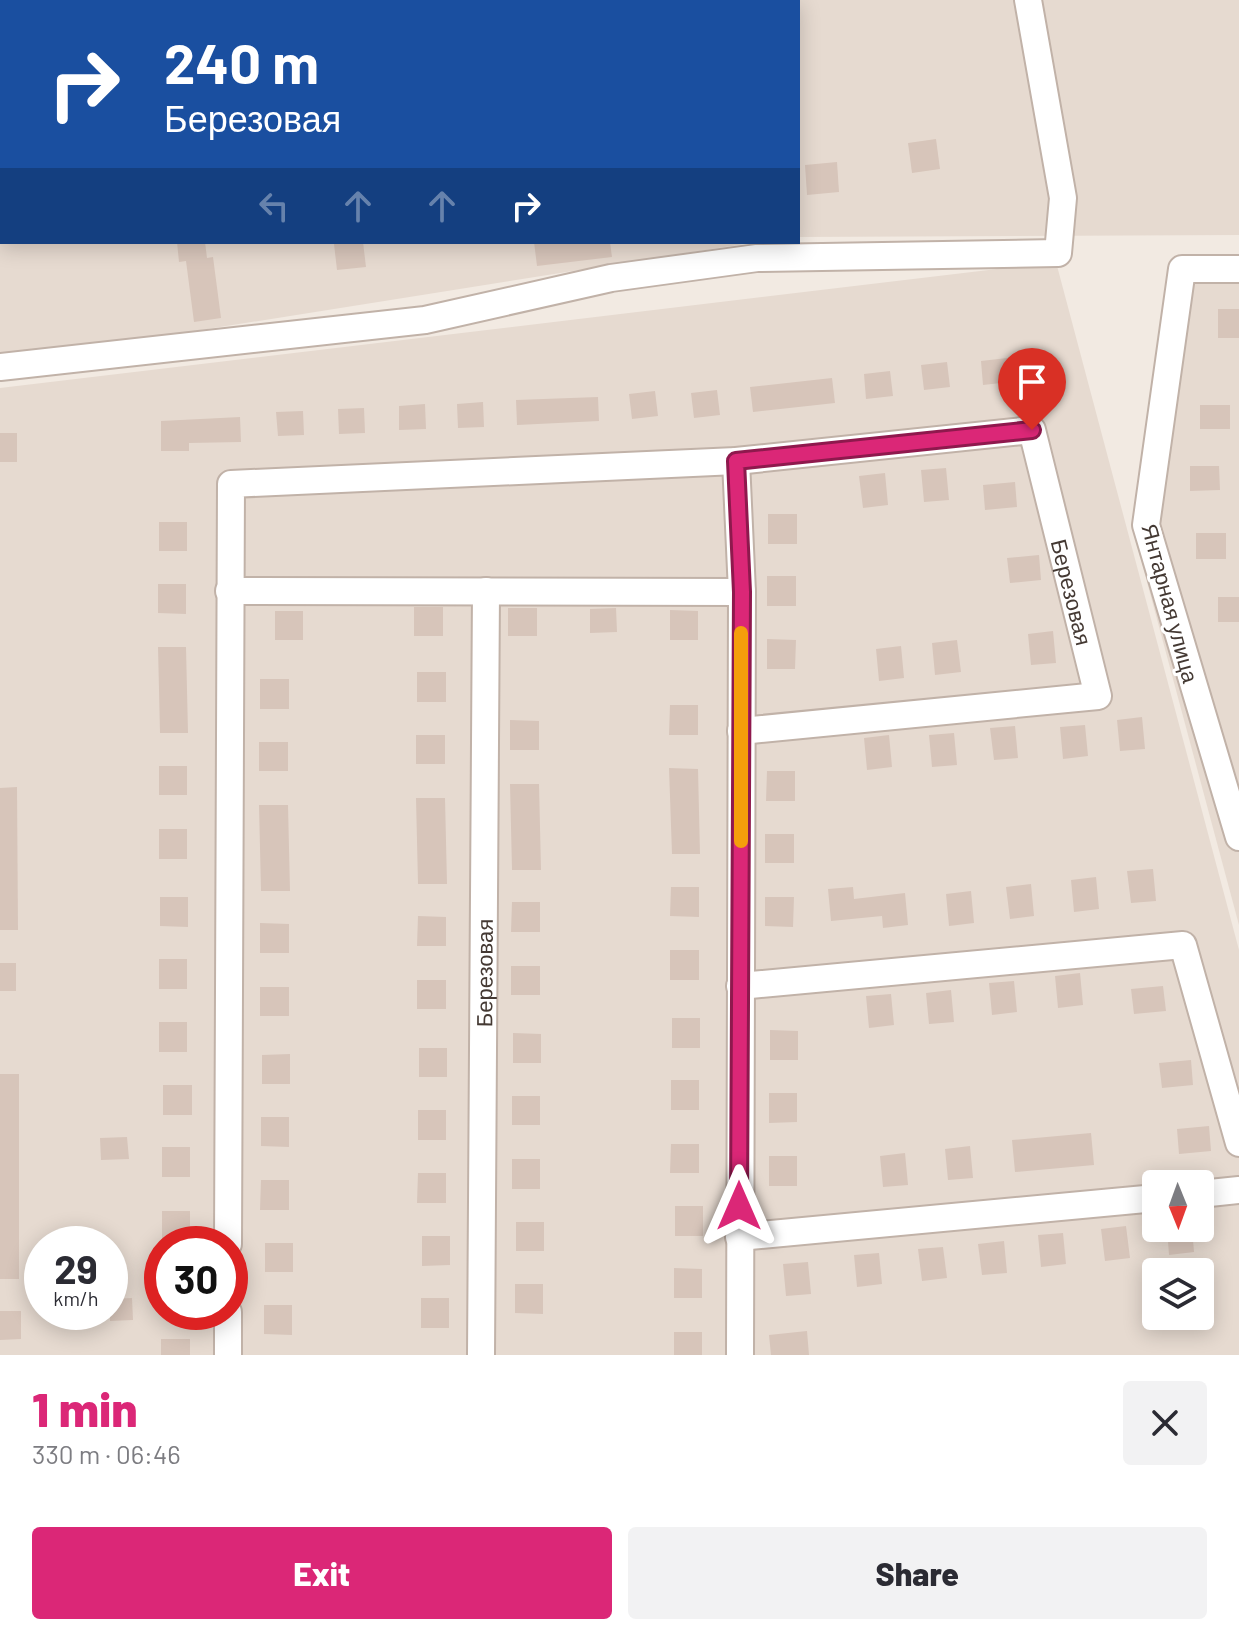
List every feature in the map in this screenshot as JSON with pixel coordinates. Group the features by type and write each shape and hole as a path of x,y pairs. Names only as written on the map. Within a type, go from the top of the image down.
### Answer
{"street":[{"path":"0,367 425,320 611,278 757,258 1058,253 1063,198 1028,0"},
{"name":"Янтарная улица","path":"1239,269 1182,269 1146,525 1239,837"},
{"name":"Березовая","path":"228,1226 231,484 736,461 1032,430 1098,696 741,731"},
{"path":"736,461 742,592 740,1355"},
{"path":"229,591 742,592"},
{"name":"Березовая","path":"481,1355 486,591"},
{"path":"740,986 1183,945 1239,1143"},
{"path":"1214,1193 1239,1190"},
{"path":"739,1237 1142,1199"},
{"path":"228,1330 228,1355"}],"shaded area":[{"path":"800,0 1239,0 1239,235 800,237"},
{"path":"0,244 743,244 0,362"},
{"path":"1056,262 1239,950 1239,1355 0,1355 0,388"},
{"path":"1171,262 1239,263 1239,925 1132,526"}],"building":[{"path":"936,139 940,169 912,173 908,143"},
{"path":"837,162 839,192 807,195 805,165"},
{"path":"177,244 205,244 207,258 213,257 221,318 194,322 186,261 179,262"},
{"path":"334,244 363,244 366,267 337,270"},
{"path":"534,244 610,244 612,257 537,266"},
{"path":"1218,309 1239,309 1239,338 1218,338"},
{"path":"1007,358 1010,382 983,385 981,361"},
{"path":"947,362 950,387 924,390 921,365"},
{"path":"890,371 893,396 866,399 864,374"},
{"path":"832,378 835,403 753,412 750,387"},
{"path":"717,390 720,415 694,418 691,393"},
{"path":"655,391 658,416 632,419 629,394"},
{"path":"598,397 599,421 517,425 516,400"},
{"path":"483,402 484,427 458,428 457,404"},
{"path":"425,404 426,429 399,430 399,406"},
{"path":"1200,405 1230,405 1230,429 1200,429"},
{"path":"364,408 365,433 339,434 338,409"},
{"path":"303,411 304,435 278,436 276,412"},
{"path":"240,417 241,442 189,443 189,451 161,451 161,421"},
{"path":"0,433 17,433 17,462 0,462"},
{"path":"1190,466 1219,466 1220,490 1190,491"},
{"path":"946,468 949,500 924,502 921,470"},
{"path":"885,473 888,505 863,508 859,476"},
{"path":"1015,482 1017,507 985,510 983,485"},
{"path":"768,514 797,514 797,544 768,544"},
{"path":"159,522 187,522 187,551 159,551"},
{"path":"1196,533 1226,533 1226,559 1196,559"},
{"path":"1039,555 1041,580 1010,583 1007,558"},
{"path":"767,576 796,576 796,606 767,606"},
{"path":"158,584 186,584 186,614 158,613"},
{"path":"1218,597 1239,597 1239,622 1218,622"},
{"path":"414,607 443,607 443,636 414,636"},
{"path":"508,608 537,608 537,636 508,636"},
{"path":"616,608 617,632 590,633 590,609"},
{"path":"670,610 698,611 698,640 670,640"},
{"path":"275,611 303,611 303,640 275,640"},
{"path":"1053,631 1056,663 1031,665 1028,634"},
{"path":"767,639 796,640 795,669 767,669"},
{"path":"957,640 961,672 935,675 932,643"},
{"path":"901,646 904,678 879,681 876,649"},
{"path":"158,647 186,647 188,733 160,733"},
{"path":"417,672 446,672 446,702 417,702"},
{"path":"260,679 289,679 289,709 260,709"},
{"path":"670,705 698,705 698,735 669,735"},
{"path":"1142,717 1145,749 1120,751 1117,720"},
{"path":"510,720 539,721 539,750 510,750"},
{"path":"1085,725 1088,756 1063,759 1060,727"},
{"path":"1015,726 1018,758 994,760 990,728"},
{"path":"954,733 957,765 932,767 929,735"},
{"path":"416,735 445,735 445,764 416,764"},
{"path":"889,735 892,767 867,770 864,738"},
{"path":"259,742 288,742 288,771 259,771"},
{"path":"159,766 187,766 187,795 159,795"},
{"path":"669,768 698,769 700,854 672,854"},
{"path":"767,771 795,771 795,801 766,801"},
{"path":"510,784 539,784 541,870 512,870"},
{"path":"17,787 18,930 0,930 0,788"},
{"path":"416,798 445,798 447,884 418,884"},
{"path":"259,805 288,805 290,891 261,891"},
{"path":"159,829 187,829 187,859 159,859"},
{"path":"765,834 794,834 794,863 765,863"},
{"path":"1153,869 1156,901 1131,903 1127,871"},
{"path":"1096,877 1099,909 1074,912 1071,880"},
{"path":"1031,884 1034,916 1010,919 1006,887"},
{"path":"671,887 699,887 699,917 670,916"},
{"path":"853,887 854,899 905,893 908,925 883,928 882,916 831,921 828,889"},
{"path":"971,891 974,923 949,926 946,894"},
{"path":"160,897 188,897 188,927 160,926"},
{"path":"765,897 794,897 793,927 765,926"},
{"path":"512,902 540,902 540,932 511,932"},
{"path":"418,916 446,917 446,946 417,946"},
{"path":"260,923 289,924 289,953 260,953"},
{"path":"670,950 699,950 699,980 670,980"},
{"path":"159,959 187,959 187,989 159,989"},
{"path":"0,963 16,963 16,991 0,991"},
{"path":"511,966 540,966 540,995 511,995"},
{"path":"1080,973 1083,1005 1058,1008 1055,976"},
{"path":"417,980 446,980 446,1009 417,1009"},
{"path":"1014,981 1017,1012 992,1015 989,983"},
{"path":"1163,986 1166,1011 1134,1014 1131,989"},
{"path":"260,987 289,987 289,1016 260,1016"},
{"path":"951,990 954,1022 929,1024 926,993"},
{"path":"891,994 894,1025 869,1028 866,996"},
{"path":"672,1018 700,1018 700,1048 672,1048"},
{"path":"159,1022 187,1022 187,1052 159,1052"},
{"path":"770,1030 798,1031 798,1060 770,1060"},
{"path":"513,1033 541,1034 541,1063 513,1063"},
{"path":"419,1048 447,1048 447,1077 419,1077"},
{"path":"290,1054 290,1084 262,1084 262,1055"},
{"path":"1191,1060 1193,1085 1162,1088 1159,1063"},
{"path":"0,1074 19,1074 19,1279 0,1279"},
{"path":"671,1080 699,1080 699,1110 671,1110"},
{"path":"163,1085 192,1085 192,1115 163,1115"},
{"path":"769,1093 797,1093 797,1122 769,1123"},
{"path":"512,1096 540,1096 540,1125 512,1125"},
{"path":"418,1110 446,1110 446,1140 418,1140"},
{"path":"261,1117 289,1117 289,1147 261,1146"},
{"path":"1209,1126 1211,1151 1179,1154 1177,1129"},
{"path":"1091,1133 1094,1165 1015,1172 1012,1140"},
{"path":"127,1137 129,1159 101,1160 100,1138"},
{"path":"671,1144 699,1144 699,1173 670,1173"},
{"path":"970,1146 973,1178 948,1180 945,1149"},
{"path":"162,1147 190,1147 190,1177 162,1177"},
{"path":"905,1153 908,1185 883,1187 880,1156"},
{"path":"769,1156 797,1156 797,1186 769,1186"},
{"path":"512,1159 540,1159 540,1189 512,1189"},
{"path":"418,1173 446,1173 446,1203 417,1203"},
{"path":"261,1180 289,1180 289,1210 260,1210"},
{"path":"675,1206 703,1206 703,1236 675,1236"},
{"path":"162,1211 190,1211 190,1226 162,1226"},
{"path":"516,1222 544,1222 544,1251 516,1251"},
{"path":"1126,1226 1130,1258 1105,1261 1101,1229"},
{"path":"1063,1233 1066,1264 1041,1267 1038,1235"},
{"path":"422,1236 450,1236 450,1265 422,1266"},
{"path":"1004,1241 1007,1273 982,1275 978,1244"},
{"path":"1168,1242 1193,1242 1194,1252 1169,1255"},
{"path":"265,1243 293,1243 293,1272 265,1272"},
{"path":"943,1247 947,1278 922,1281 918,1249"},
{"path":"879,1253 882,1284 857,1287 854,1255"},
{"path":"808,1262 811,1294 786,1296 783,1264"},
{"path":"674,1268 702,1269 702,1298 674,1298"},
{"path":"515,1284 543,1284 543,1314 515,1313"},
{"path":"128,1298 132,1298 133,1320 128,1320"},
{"path":"421,1298 449,1298 449,1328 421,1328"},
{"path":"264,1305 292,1305 292,1335 264,1334"},
{"path":"0,1311 21,1311 21,1339 0,1340"},
{"path":"807,1331 809,1355 771,1355 769,1335"},
{"path":"674,1332 702,1332 702,1355 674,1355"},
{"path":"161,1339 190,1339 190,1355 161,1355"}],"slow traffic":[{"path":"741,633 741,841"}],"route":[{"path":"739,1206 742,592 736,461 1032,430"}]}
